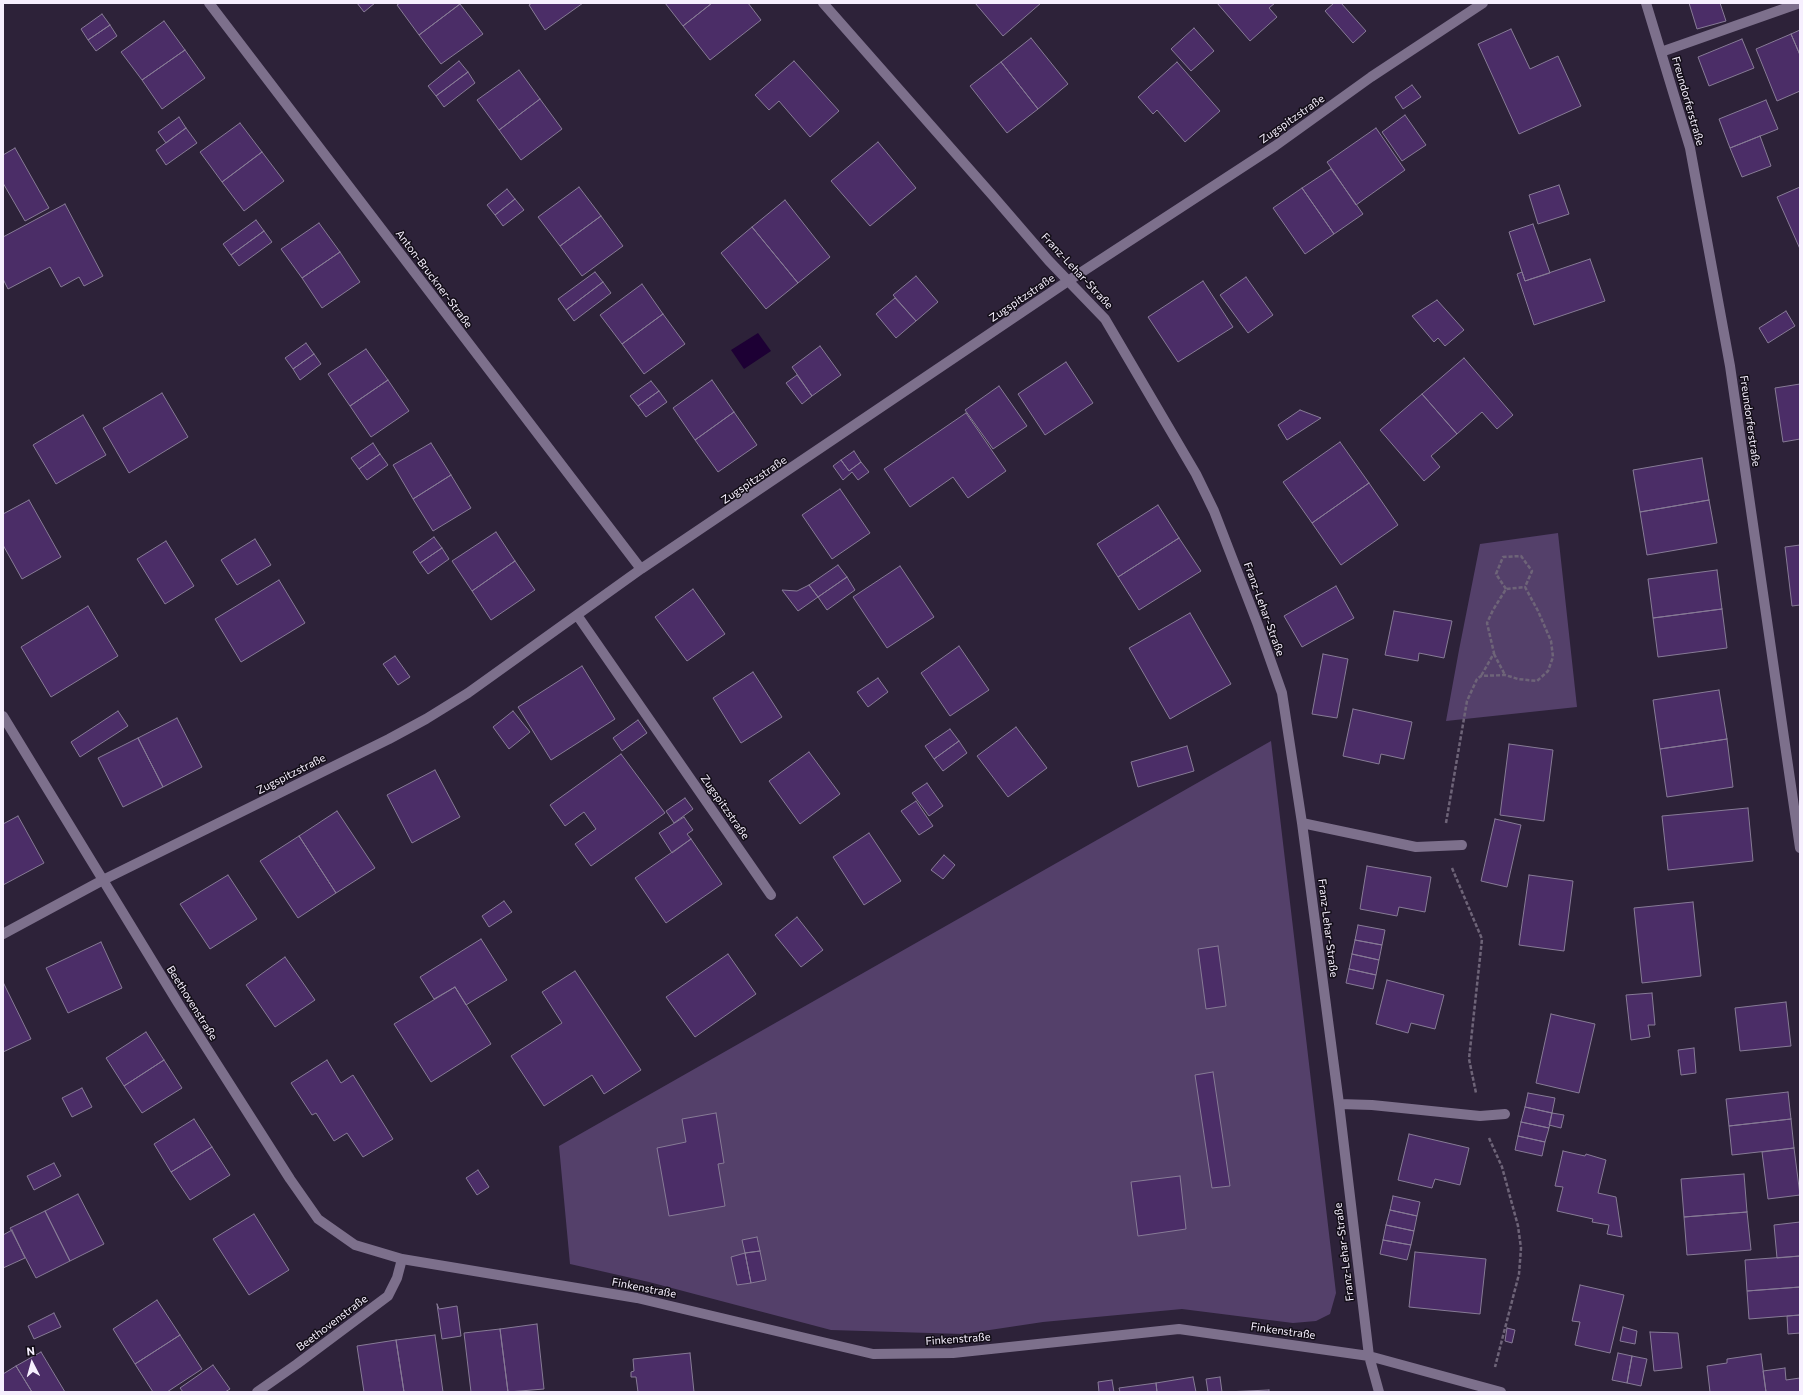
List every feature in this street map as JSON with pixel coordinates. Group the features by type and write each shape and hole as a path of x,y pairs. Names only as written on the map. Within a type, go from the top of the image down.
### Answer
{"street":[{"name":"Anton-Bruckner-Straße","path":"209,3 641,570"},
{"name":"Franz-Lehar-Straße","path":"823,3 1068,281 1105,319 1196,474 1214,511 1258,625 1282,693 1302,823 1339,1104 1369,1356"},
{"name":"Zugspitzstraße","path":"3,934 103,880 275,796 426,719 468,693 641,570 1068,281 1275,146 1371,77 1483,3"},
{"name":"Freundorferstraße","path":"1646,3 1690,148 1730,366 1797,796 1800,848"},
{"path":"1661,52 1800,3"},
{"name":"Zugspitzstraße","path":"577,615 771,895"},
{"name":"Beethovenstraße","path":"3,716 194,1029 290,1179 318,1219 355,1245 402,1259 555,1284"},
{"path":"1302,823 1416,847 1462,845"},
{"path":"1339,1104 1372,1105 1480,1116 1505,1114"},
{"name":"Beethovenstraße","path":"257,1392 388,1296 397,1278 402,1259"},
{"name":"Finkenstraße","path":"555,1284 644,1300 873,1354 954,1353 1179,1329 1369,1356 1501,1392"},
{"path":"1369,1356 1379,1392"}],"path":[{"path":"1506,589 1496,574 1503,558 1521,556 1532,570 1525,587"},
{"path":"1506,589 1525,587"},
{"path":"1481,676 1505,675 1518,679 1537,681 1548,671 1552,658 1551,641 1538,611 1525,587"},
{"path":"1505,675 1494,653 1487,623 1506,589"},
{"path":"1474,1087 1469,1059 1482,939 1442,846 1467,701 1477,679 1481,676 1494,653"},
{"path":"1489,1389 1519,1274 1521,1248 1518,1226 1497,1156"}],"shaded area":[{"path":"758,333 771,351 744,369 731,350"},
{"path":"1558,533 1577,707 1446,721 1480,544"},
{"path":"1271,741 1336,1293 1330,1314 1316,1321 1293,1323 1182,1309 1043,1322 963,1334 831,1330 649,1282 570,1264 559,1146"}],"building":[{"path":"357,3 375,3 364,12"},
{"path":"400,3 460,4 419,35 397,5"},
{"path":"532,3 583,3 545,30 529,5"},
{"path":"665,3 712,3 683,26"},
{"path":"712,3 748,3 761,20 710,60 683,26"},
{"path":"975,3 1041,3 1003,36"},
{"path":"1217,3 1275,3 1269,8 1277,17 1250,41"},
{"path":"1334,3 1341,3 1366,31 1353,43 1325,11"},
{"path":"1689,3 1720,3 1726,21 1697,29"},
{"path":"460,4 483,34 441,64 419,35"},
{"path":"102,14 110,25 88,40 81,29"},
{"path":"164,21 185,50 142,80 121,52"},
{"path":"110,25 117,36 96,51 88,40"},
{"path":"1194,28 1214,51 1191,71 1171,49"},
{"path":"1511,29 1530,69 1558,56 1581,106 1519,134 1478,44"},
{"path":"1800,30 1800,55 1791,34"},
{"path":"1791,34 1800,55 1800,91 1777,101 1756,49"},
{"path":"1031,38 1068,84 1038,109 1001,62"},
{"path":"1742,39 1754,68 1709,86 1698,57"},
{"path":"185,50 205,78 162,109 142,80"},
{"path":"459,61 468,72 436,96 428,86"},
{"path":"794,61 839,111 810,137 779,101 769,110 755,95"},
{"path":"1001,62 1038,109 1007,133 970,86"},
{"path":"1177,62 1220,111 1185,142 1157,110 1153,114 1138,97"},
{"path":"519,70 540,99 499,130 477,100"},
{"path":"468,72 475,83 444,107 436,96"},
{"path":"1412,85 1421,97 1403,109 1395,97"},
{"path":"540,99 562,129 521,160 499,130"},
{"path":"1766,100 1778,129 1730,148 1719,119"},
{"path":"1405,115 1426,145 1402,161 1382,132"},
{"path":"179,117 186,128 166,143 158,132"},
{"path":"240,123 262,152 222,182 200,152"},
{"path":"186,128 197,143 166,165 156,150"},
{"path":"1376,128 1405,170 1356,205 1327,162"},
{"path":"1760,136 1771,166 1742,177 1730,148"},
{"path":"878,142 916,188 870,226 831,181"},
{"path":"15,148 49,208 25,221 3,183 3,155"},
{"path":"262,152 284,181 244,211 222,182"},
{"path":"1331,169 1363,214 1334,234 1302,188"},
{"path":"1559,185 1569,214 1538,224 1529,195"},
{"path":"579,187 601,216 560,246 538,217"},
{"path":"1800,187 1800,249 1777,197"},
{"path":"1302,188 1334,234 1305,254 1273,208"},
{"path":"507,189 515,199 495,215 487,205"},
{"path":"515,199 524,210 503,226 495,215"},
{"path":"785,200 830,257 798,283 752,227"},
{"path":"65,204 103,276 84,286 79,277 61,287 50,267 8,289 3,279 3,237"},
{"path":"601,216 623,246 582,276 560,246"},
{"path":"256,220 264,231 231,255 223,244"},
{"path":"319,223 340,252 302,278 281,249"},
{"path":"1533,224 1550,273 1525,281 1509,232"},
{"path":"752,227 798,283 766,309 721,253"},
{"path":"264,231 272,242 239,266 231,255"},
{"path":"340,252 360,282 322,308 302,278"},
{"path":"1590,259 1605,301 1534,325 1517,274 1522,272 1525,281"},
{"path":"595,272 603,282 566,310 558,299"},
{"path":"916,276 938,302 916,321 893,295"},
{"path":"1246,277 1273,315 1248,333 1220,295"},
{"path":"1203,281 1233,327 1178,362 1148,317"},
{"path":"603,282 611,293 574,321 566,310"},
{"path":"642,284 663,314 622,344 600,315"},
{"path":"895,298 916,321 896,338 876,314"},
{"path":"1437,300 1464,330 1445,346 1438,338 1434,342 1412,316"},
{"path":"1786,311 1795,326 1768,343 1759,328"},
{"path":"663,314 685,344 644,374 622,344"},
{"path":"306,343 314,354 293,369 285,358"},
{"path":"820,346 841,375 812,396 792,367"},
{"path":"366,349 388,380 350,406 328,374"},
{"path":"314,354 321,364 300,380 293,369"},
{"path":"1464,358 1513,415 1497,429 1482,412 1457,434 1422,394"},
{"path":"1066,362 1093,403 1045,435 1018,394"},
{"path":"797,375 812,396 802,404 786,383"},
{"path":"388,380 409,411 371,437 350,406"},
{"path":"712,380 734,412 695,440 673,408"},
{"path":"651,381 659,391 638,406 630,396"},
{"path":"1800,384 1800,439 1783,442 1775,388"},
{"path":"999,386 1027,426 993,449 965,410"},
{"path":"659,391 667,402 646,417 638,406"},
{"path":"162,393 188,437 129,473 103,428"},
{"path":"1422,394 1457,434 1431,456 1440,467 1424,481 1380,430"},
{"path":"1300,410 1321,418 1287,440 1278,425"},
{"path":"734,412 757,445 718,472 695,440"},
{"path":"966,413 1006,471 968,498 953,477 910,507 884,469"},
{"path":"83,415 106,455 56,484 33,445"},
{"path":"1340,442 1369,483 1312,523 1283,482"},
{"path":"373,443 380,454 359,469 351,458"},
{"path":"431,443 451,475 413,499 393,465"},
{"path":"854,451 861,462 849,471 841,460"},
{"path":"380,454 388,465 367,480 359,469"},
{"path":"1702,458 1709,500 1640,512 1633,470"},
{"path":"841,460 849,471 861,462 869,472 858,480 852,472 843,480 833,466"},
{"path":"451,475 471,508 433,531 413,499"},
{"path":"1369,483 1398,525 1341,565 1312,523"},
{"path":"840,489 870,533 832,559 802,515"},
{"path":"29,500 61,557 22,579 3,545 3,514"},
{"path":"1709,500 1717,543 1647,555 1640,512"},
{"path":"1158,505 1179,538 1118,577 1097,544"},
{"path":"496,532 515,561 472,591 452,561"},
{"path":"434,537 442,548 420,563 413,552"},
{"path":"1179,538 1201,571 1139,610 1118,577"},
{"path":"255,539 271,565 237,585 221,560"},
{"path":"166,541 194,586 165,604 137,559"},
{"path":"1800,545 1800,605 1792,606 1785,547"},
{"path":"442,548 449,559 428,574 420,563"},
{"path":"515,561 535,590 491,620 472,591"},
{"path":"838,565 847,577 818,597 809,585"},
{"path":"900,566 934,617 887,648 853,597"},
{"path":"1717,570 1722,609 1653,618 1648,579"},
{"path":"847,577 855,590 827,610 818,597"},
{"path":"279,580 305,623 241,662 215,619"},
{"path":"809,585 818,597 798,611 782,590 797,591"},
{"path":"1336,586 1354,618 1302,647 1284,616"},
{"path":"693,589 725,634 687,661 655,617"},
{"path":"88,606 118,656 51,697 21,647"},
{"path":"1722,609 1727,648 1658,657 1653,618"},
{"path":"1394,611 1452,621 1444,658 1419,653 1418,661 1385,655"},
{"path":"1190,613 1231,684 1170,719 1129,648"},
{"path":"959,646 989,690 950,716 921,673"},
{"path":"1323,654 1348,659 1337,718 1312,714"},
{"path":"395,656 410,677 398,685 383,664"},
{"path":"582,666 615,719 551,760 518,707"},
{"path":"753,672 782,717 741,743 713,698"},
{"path":"878,678 888,692 868,707 857,692"},
{"path":"1719,690 1727,739 1660,749 1653,700"},
{"path":"1353,709 1412,722 1404,759 1381,754 1379,764 1343,756"},
{"path":"118,711 128,726 80,757 71,742"},
{"path":"513,711 530,732 509,749 493,727"},
{"path":"177,718 202,767 163,787 138,738"},
{"path":"638,720 647,733 622,751 613,738"},
{"path":"1016,727 1047,768 1008,797 977,756"},
{"path":"950,729 959,741 934,759 925,746"},
{"path":"138,738 163,787 123,807 98,758"},
{"path":"1727,739 1733,787 1667,797 1660,749"},
{"path":"959,741 967,753 943,771 934,759"},
{"path":"1509,744 1553,750 1544,821 1500,815"},
{"path":"1187,746 1194,771 1138,787 1131,762"},
{"path":"809,752 840,794 800,824 769,781"},
{"path":"621,754 665,813 591,866 575,844 596,829 584,812 565,826 550,805"},
{"path":"435,770 460,817 412,843 387,795"},
{"path":"927,783 943,806 929,816 912,793"},
{"path":"685,798 693,809 674,823 666,811"},
{"path":"916,801 933,826 919,835 901,811"},
{"path":"1748,808 1753,861 1668,870 1662,816"},
{"path":"337,811 375,868 336,893 299,836"},
{"path":"18,816 44,863 3,885 3,824"},
{"path":"684,817 693,830 687,834 691,839 672,853 659,833"},
{"path":"1495,819 1521,825 1507,887 1481,881"},
{"path":"869,833 901,881 864,905 833,857"},
{"path":"299,836 336,893 298,918 260,861"},
{"path":"691,839 722,884 666,923 635,878"},
{"path":"944,855 955,865 943,879 931,870"},
{"path":"1367,866 1431,877 1425,912 1399,907 1397,916 1360,909"},
{"path":"228,875 257,919 210,949 180,904"},
{"path":"1529,875 1573,881 1564,951 1519,945"},
{"path":"504,901 512,912 489,927 482,916"},
{"path":"1693,902 1701,976 1642,983 1634,908"},
{"path":"797,917 823,950 801,967 775,935"},
{"path":"1358,925 1385,930 1382,945 1355,940"},
{"path":"481,939 507,980 466,1005 455,987 434,999 420,977"},
{"path":"1355,940 1382,945 1379,960 1352,954"},
{"path":"101,942 122,988 68,1013 46,968"},
{"path":"1218,946 1226,1006 1206,1009 1198,949"},
{"path":"728,954 756,994 695,1037 666,997"},
{"path":"1352,954 1379,960 1376,975 1349,969"},
{"path":"285,957 315,1000 275,1027 246,985"},
{"path":"1349,969 1376,975 1373,989 1346,983"},
{"path":"575,971 641,1070 604,1094 592,1075 544,1106 511,1056 562,1023 542,992"},
{"path":"1387,980 1444,995 1435,1029 1411,1023 1408,1033 1376,1024"},
{"path":"3,982 31,1039 3,1052"},
{"path":"455,987 491,1044 431,1082 394,1024"},
{"path":"1652,993 1655,1025 1648,1025 1650,1037 1631,1040 1626,995"},
{"path":"1786,1002 1791,1046 1740,1051 1735,1008"},
{"path":"1551,1014 1595,1024 1579,1093 1536,1083"},
{"path":"146,1032 164,1060 124,1086 106,1058"},
{"path":"1694,1048 1696,1073 1681,1075 1678,1050"},
{"path":"164,1060 182,1088 142,1113 124,1086"},
{"path":"327,1060 341,1083 353,1075 393,1139 363,1157 347,1133 334,1141 316,1113 312,1115 291,1083"},
{"path":"1213,1072 1230,1186 1212,1188 1195,1075"},
{"path":"82,1088 92,1107 72,1117 62,1098"},
{"path":"1788,1092 1791,1119 1729,1126 1726,1099"},
{"path":"1528,1093 1555,1098 1552,1113 1525,1107"},
{"path":"1525,1107 1552,1113 1549,1128 1521,1122"},
{"path":"716,1113 724,1163 718,1164 725,1206 669,1216 657,1148 686,1142 682,1119"},
{"path":"1552,1113 1564,1115 1561,1128 1549,1125"},
{"path":"194,1119 212,1147 171,1172 154,1144"},
{"path":"1791,1119 1794,1148 1732,1155 1729,1126"},
{"path":"1521,1122 1549,1128 1545,1142 1518,1136"},
{"path":"1409,1134 1469,1148 1460,1185 1435,1179 1432,1188 1398,1180"},
{"path":"1518,1136 1545,1142 1542,1156 1515,1150"},
{"path":"212,1147 230,1175 190,1200 171,1172"},
{"path":"1794,1148 1800,1195 1768,1199 1762,1152"},
{"path":"1563,1151 1585,1156 1586,1154 1606,1160 1598,1193 1616,1197 1622,1237 1607,1234 1609,1225 1592,1222 1593,1219 1557,1211 1563,1187 1555,1186"},
{"path":"54,1163 61,1176 34,1190 27,1176"},
{"path":"478,1170 489,1187 477,1195 466,1178"},
{"path":"1744,1174 1747,1212 1684,1217 1681,1179"},
{"path":"1180,1176 1186,1229 1138,1236 1131,1182"},
{"path":"78,1194 104,1244 70,1261 45,1211"},
{"path":"1393,1196 1420,1202 1417,1216 1390,1210"},
{"path":"1390,1210 1417,1216 1414,1231 1386,1225"},
{"path":"45,1211 70,1261 36,1278 10,1228"},
{"path":"1747,1212 1751,1250 1687,1255 1684,1217"},
{"path":"254,1214 289,1270 249,1295 213,1239"},
{"path":"1800,1222 1800,1256 1777,1258 1774,1225"},
{"path":"1386,1225 1414,1231 1411,1245 1383,1240"},
{"path":"12,1230 25,1258 3,1268 3,1235"},
{"path":"757,1237 760,1251 745,1253 742,1240"},
{"path":"1383,1240 1411,1245 1407,1260 1380,1254"},
{"path":"760,1251 766,1280 751,1283 745,1253"},
{"path":"1415,1252 1486,1259 1480,1314 1409,1307"},
{"path":"745,1253 751,1283 737,1285 731,1257"},
{"path":"1800,1256 1800,1287 1747,1291 1745,1260"},
{"path":"1580,1285 1624,1295 1610,1353 1575,1345 1580,1322 1572,1321"},
{"path":"1800,1287 1800,1315 1749,1319 1747,1291"},
{"path":"157,1300 180,1335 135,1364 113,1329"},
{"path":"437,1304 439,1309 457,1306 461,1336 442,1339"},
{"path":"54,1313 61,1327 34,1339 28,1326"},
{"path":"1800,1315 1800,1333 1788,1334 1787,1316"},
{"path":"537,1324 544,1389 508,1392 500,1329"},
{"path":"1623,1327 1637,1331 1635,1344 1620,1341"},
{"path":"1507,1328 1515,1330 1512,1343 1505,1341"},
{"path":"500,1329 508,1392 471,1392 464,1333"},
{"path":"1650,1332 1678,1333 1682,1368 1654,1371"},
{"path":"180,1335 202,1369 167,1392 153,1392 135,1364"},
{"path":"435,1335 443,1392 404,1392 396,1340"},
{"path":"396,1340 404,1392 364,1392 357,1346"},
{"path":"41,1352 65,1392 32,1392 16,1366"},
{"path":"690,1353 694,1392 638,1392 636,1377 631,1377 631,1372 634,1371 633,1359"},
{"path":"1618,1353 1632,1356 1627,1383 1612,1380"},
{"path":"1761,1354 1766,1392 1710,1392 1707,1366 1727,1363 1727,1359"},
{"path":"1632,1356 1647,1359 1641,1386 1627,1383"},
{"path":"213,1365 230,1389 225,1392 183,1392 180,1388"},
{"path":"16,1366 32,1392 3,1392 3,1374"},
{"path":"1785,1368 1786,1380 1800,1378 1800,1392 1766,1392 1763,1371"},
{"path":"1193,1377 1196,1392 1157,1392 1156,1383"},
{"path":"1220,1377 1222,1392 1208,1392 1206,1379"},
{"path":"1112,1380 1114,1392 1099,1392 1098,1382"},
{"path":"1156,1383 1157,1392 1120,1392 1119,1388"},
{"path":"1269,1390 1269,1392 1225,1392"}]}
